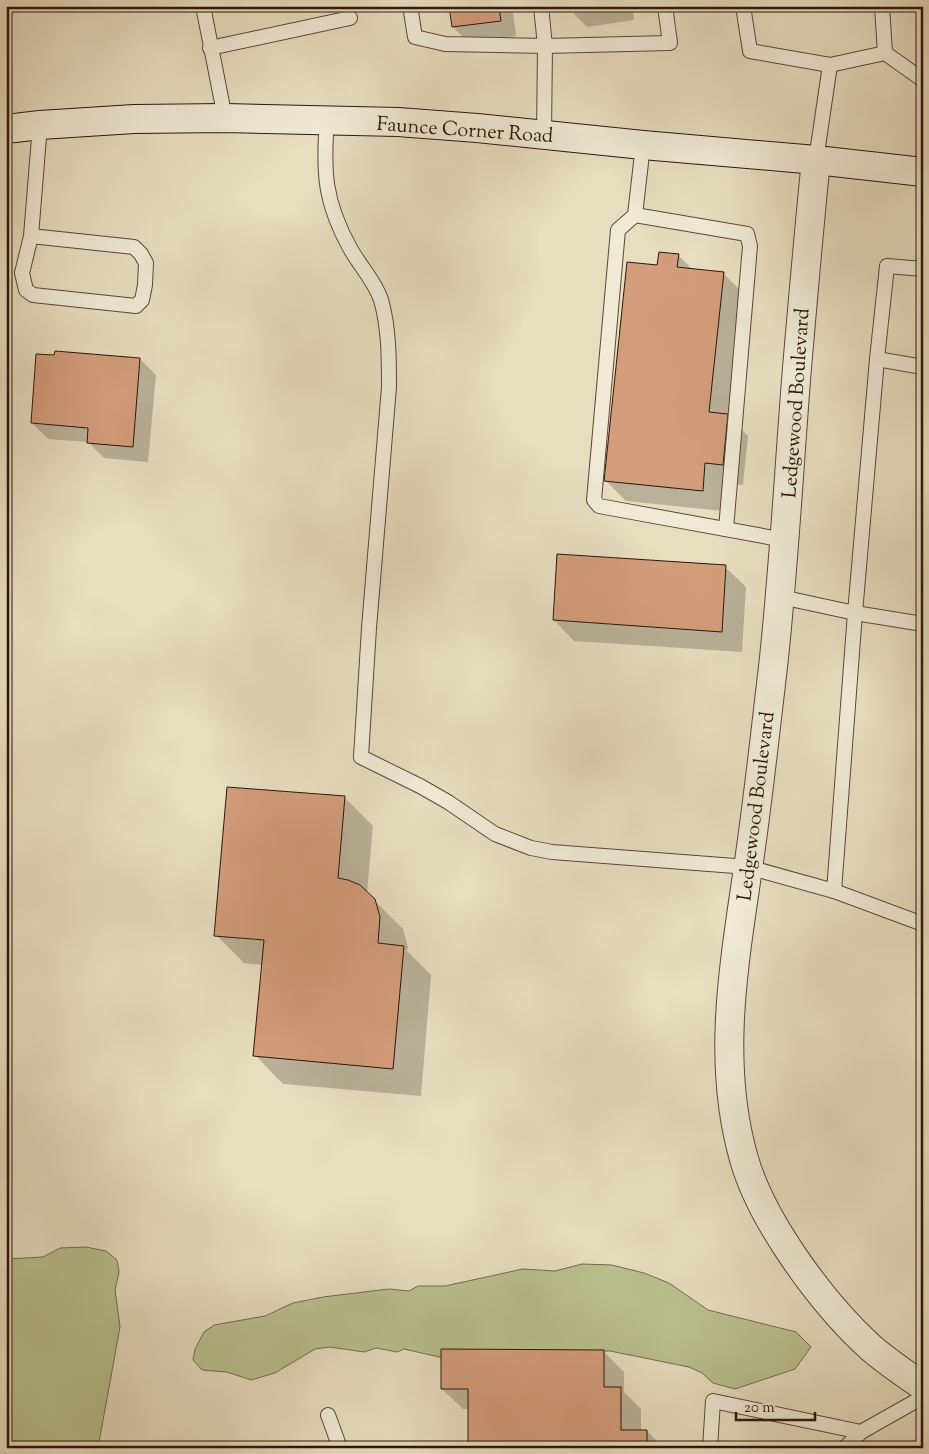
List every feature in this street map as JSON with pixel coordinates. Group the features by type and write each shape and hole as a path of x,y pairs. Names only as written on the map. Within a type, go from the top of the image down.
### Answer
{"street":[{"name":"Faunce Corner Road","path":"6,129 40,125 134,120 224,118 327,119 408,123 544,134 923,172"},
{"name":"Ledgewood Boulevard","path":"816,160 797,368 781,597 748,867 734,960 730,1023 733,1110 744,1160 758,1193 792,1254 842,1318 871,1347 923,1386"}],"lane":[{"path":"203,6 224,118"},
{"path":"410,6 415,37 445,44 545,46 670,43 665,6"},
{"path":"541,6 545,46 544,134"},
{"path":"743,6 750,51 830,65 885,53 923,80"},
{"path":"882,6 885,53"},
{"path":"210,48 350,18"},
{"path":"816,160 830,65"},
{"path":"327,119 324,167 326,188 343,234 380,298 385,318 389,358 389,387 369,628 361,757 448,802 495,834 531,848 559,853 748,867 834,891 923,924"},
{"path":"31,236 134,248 141,254 146,263 142,300 136,306 33,295 26,290 22,273 31,236 40,125"},
{"path":"644,145 635,215 618,230 594,500 599,506 785,540"},
{"path":"635,215 747,234 750,246 726,529"},
{"path":"834,891 855,613 887,266 923,269"},
{"path":"877,359 923,366"},
{"path":"781,597 855,613 923,624"},
{"path":"845,1448 861,1432 923,1397"},
{"path":"710,1448 713,1401 861,1432"},
{"path":"328,1415 340,1448"}],"green space":[{"path":"86,1247 106,1251 117,1260 119,1272 115,1290 120,1327 98,1448 6,1448 6,1259 43,1257 60,1248"},
{"path":"582,1264 612,1265 644,1273 669,1283 708,1310 796,1332 811,1347 795,1369 735,1389 713,1383 702,1373 689,1367 610,1351 565,1351 470,1364 404,1349 397,1352 376,1348 364,1352 330,1347 315,1349 275,1373 251,1380 227,1372 202,1370 193,1360 195,1349 204,1332 214,1325 265,1316 293,1303 323,1297 389,1289 409,1291 418,1286 445,1286 523,1269 555,1271"}],"building":[{"path":"449,6 499,6 501,21 452,27"},
{"path":"570,6 607,6 570,11"},
{"path":"659,252 679,254 677,267 724,272 709,412 728,414 723,465 705,463 703,491 604,481 627,262 657,265"},
{"path":"55,351 140,358 133,447 87,443 88,428 31,423 36,354 54,355"},
{"path":"557,554 726,565 722,632 553,620"},
{"path":"227,787 345,796 338,878 360,885 375,899 380,917 378,943 404,946 393,1069 253,1056 264,940 214,936"},
{"path":"441,1349 604,1350 604,1387 621,1387 621,1430 647,1430 647,1448 468,1448 468,1389 441,1389"}]}
